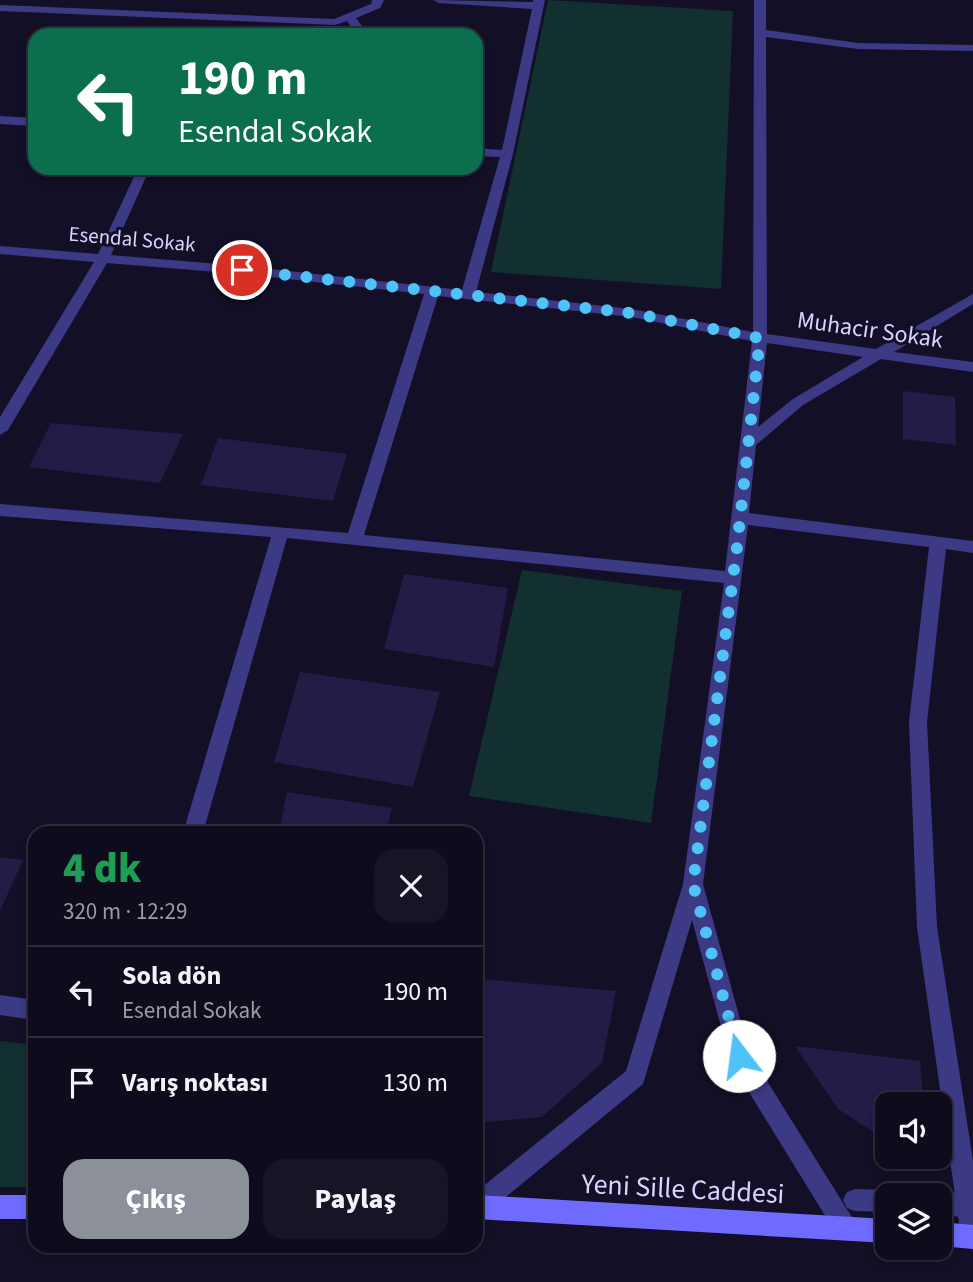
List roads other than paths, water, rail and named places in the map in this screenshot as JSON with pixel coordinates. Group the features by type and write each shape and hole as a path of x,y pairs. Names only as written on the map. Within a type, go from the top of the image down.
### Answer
{"main road":[{"path":"0,1207 28,1207"},
{"name":"Yeni Sille Caddesi","path":"483,1207 875,1230"},
{"path":"952,1235 973,1237"}],"street":[{"path":"0,8 103,6 335,22 376,6 378,0"},
{"path":"439,0 539,3 507,154 468,295"},
{"path":"483,1201 635,1077 693,884 733,578 760,338 760,0"},
{"path":"349,16 358,28"},
{"path":"761,33 858,46 973,48"},
{"path":"0,120 28,122"},
{"path":"483,152 507,154"},
{"path":"0,430 103,258 141,175"},
{"name":"Esendal Sokak","path":"0,250 103,258 631,313 760,338"},
{"path":"354,540 432,291"},
{"path":"749,443 798,402 973,298"},
{"name":"Muhacir Sokak","path":"760,338 973,367"},
{"path":"0,510 281,532 733,578"},
{"path":"740,518 973,547"},
{"path":"195,826 281,532"},
{"path":"937,543 918,722 927,927 973,1237"},
{"path":"693,884 739,1056 845,1227"},
{"path":"0,1005 28,1009"},
{"path":"855,1199 875,1200"},
{"path":"952,1205 973,1206"}]}
